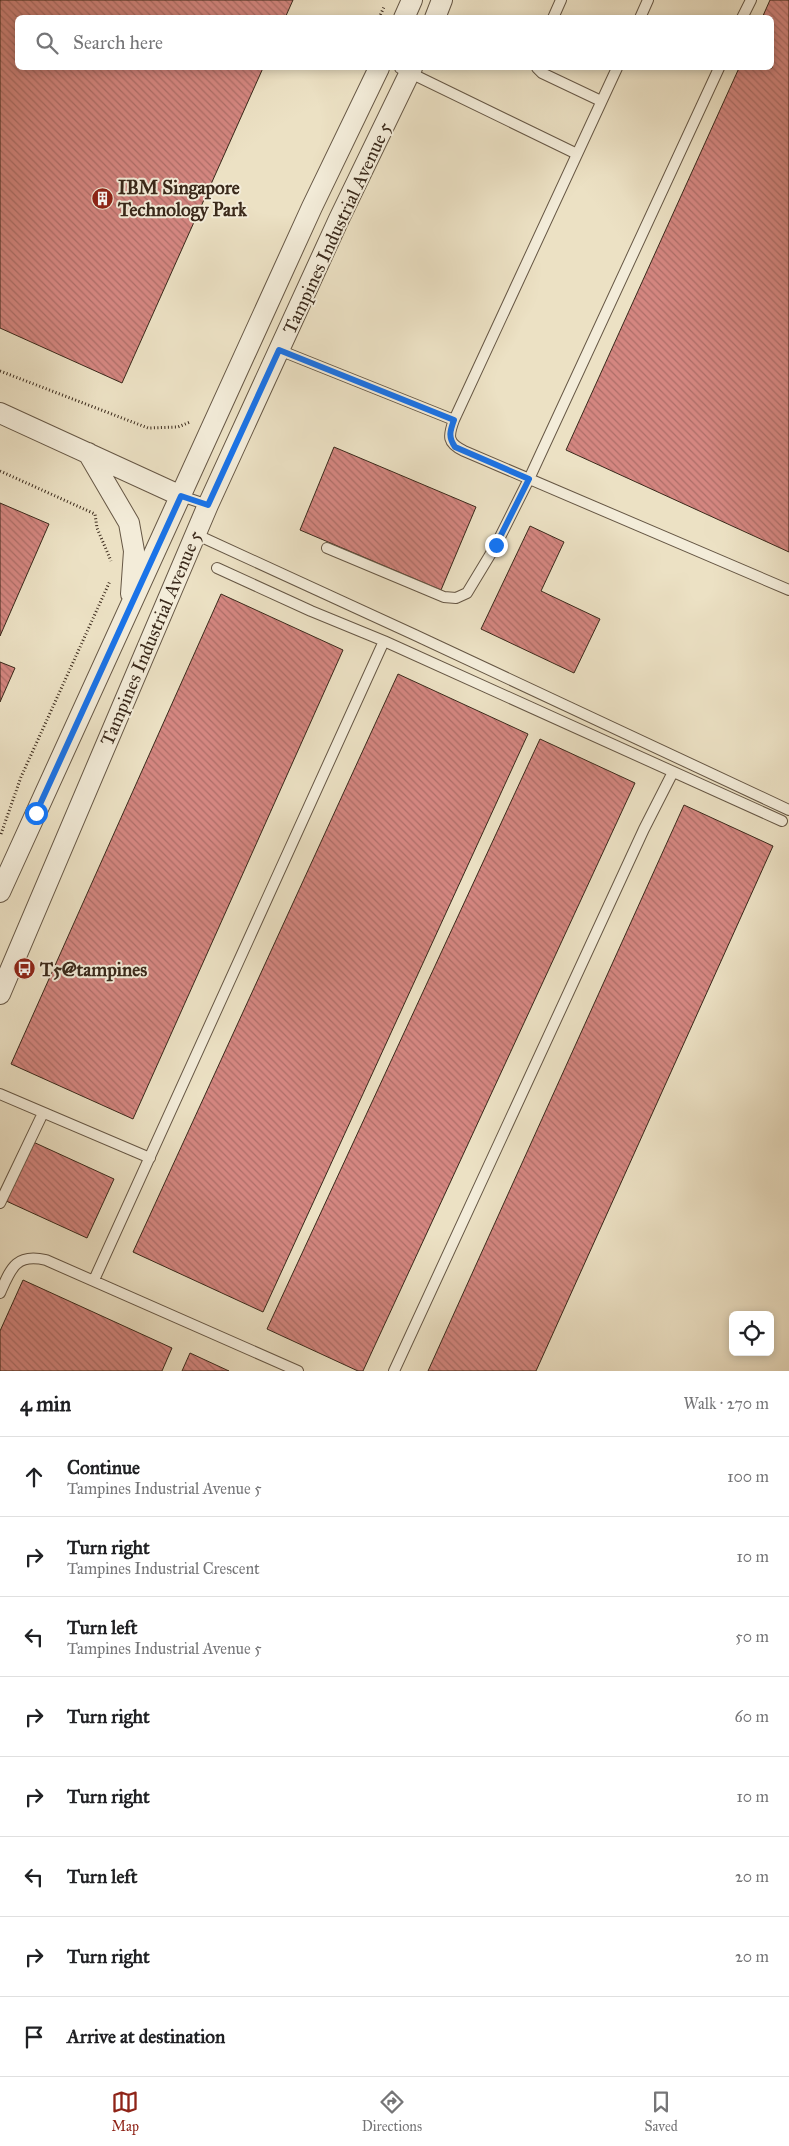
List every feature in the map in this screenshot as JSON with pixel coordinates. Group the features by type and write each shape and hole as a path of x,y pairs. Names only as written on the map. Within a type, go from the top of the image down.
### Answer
{"street":[{"path":"405,15 412,0"},
{"path":"435,15 442,0"},
{"name":"Tampines Industrial Avenue 5","path":"0,892 312,207 378,70"},
{"name":"Tampines Industrial Avenue 5","path":"0,994 195,534 407,70"},
{"path":"0,413 181,496"},
{"path":"88,453 129,523 134,552 130,608"}],"lane":[{"path":"554,15 561,0"},
{"path":"641,15 648,0"},
{"path":"744,15 751,0"},
{"path":"409,70 577,154"},
{"path":"539,70 601,101"},
{"path":"616,70 454,420 450,430 450,440 455,447 789,590"},
{"path":"327,548 444,597 456,598 468,593 496,545 529,479 718,70"},
{"path":"279,350 454,420"},
{"path":"181,496 208,505"},
{"path":"195,534 416,635 789,810"},
{"path":"218,568 782,821"},
{"path":"94,1280 384,641"},
{"path":"394,1371 644,829 673,772"},
{"path":"0,1094 150,1158"},
{"path":"0,1203 43,1112"},
{"path":"0,1293 9,1272 23,1258 32,1256 94,1280 298,1371"}],"path":[{"path":"0,371 148,428 178,427 197,418"},
{"path":"0,471 95,514 98,528 113,565"},
{"path":"0,837 21,777 110,580"}],"building":[{"name":"IBM Singapore Technology Park","path":"0,0 293,0 286,15 15,15 15,70 262,70 122,383 0,328"},
{"path":"770,0 789,0 789,552 566,450 738,70 774,70 774,15 763,15"},
{"path":"334,447 476,507 441,590 300,530"},
{"path":"0,503 49,524 0,636"},
{"path":"530,526 564,542 541,591 600,619 574,673 481,629"},
{"path":"221,594 343,650 133,1119 11,1064"},
{"path":"0,662 15,668 0,702"},
{"path":"398,674 528,734 263,1312 133,1252"},
{"path":"540,739 635,783 363,1371 358,1371 267,1329"},
{"path":"684,805 773,846 536,1371 428,1371"},
{"path":"31,1141 114,1179 87,1238 4,1200"},
{"path":"23,1280 172,1348 162,1371 0,1371 0,1331"},
{"path":"190,1353 229,1371 182,1371"}],"place":[{"name":"IBM Singapore Technology Park","path":"102,198"},
{"name":"T5@tampines","path":"24,969"}],"route":[{"path":"36,813 181,496 208,505 279,350 454,420 450,430 450,440 455,447 529,479 496,545"}]}
